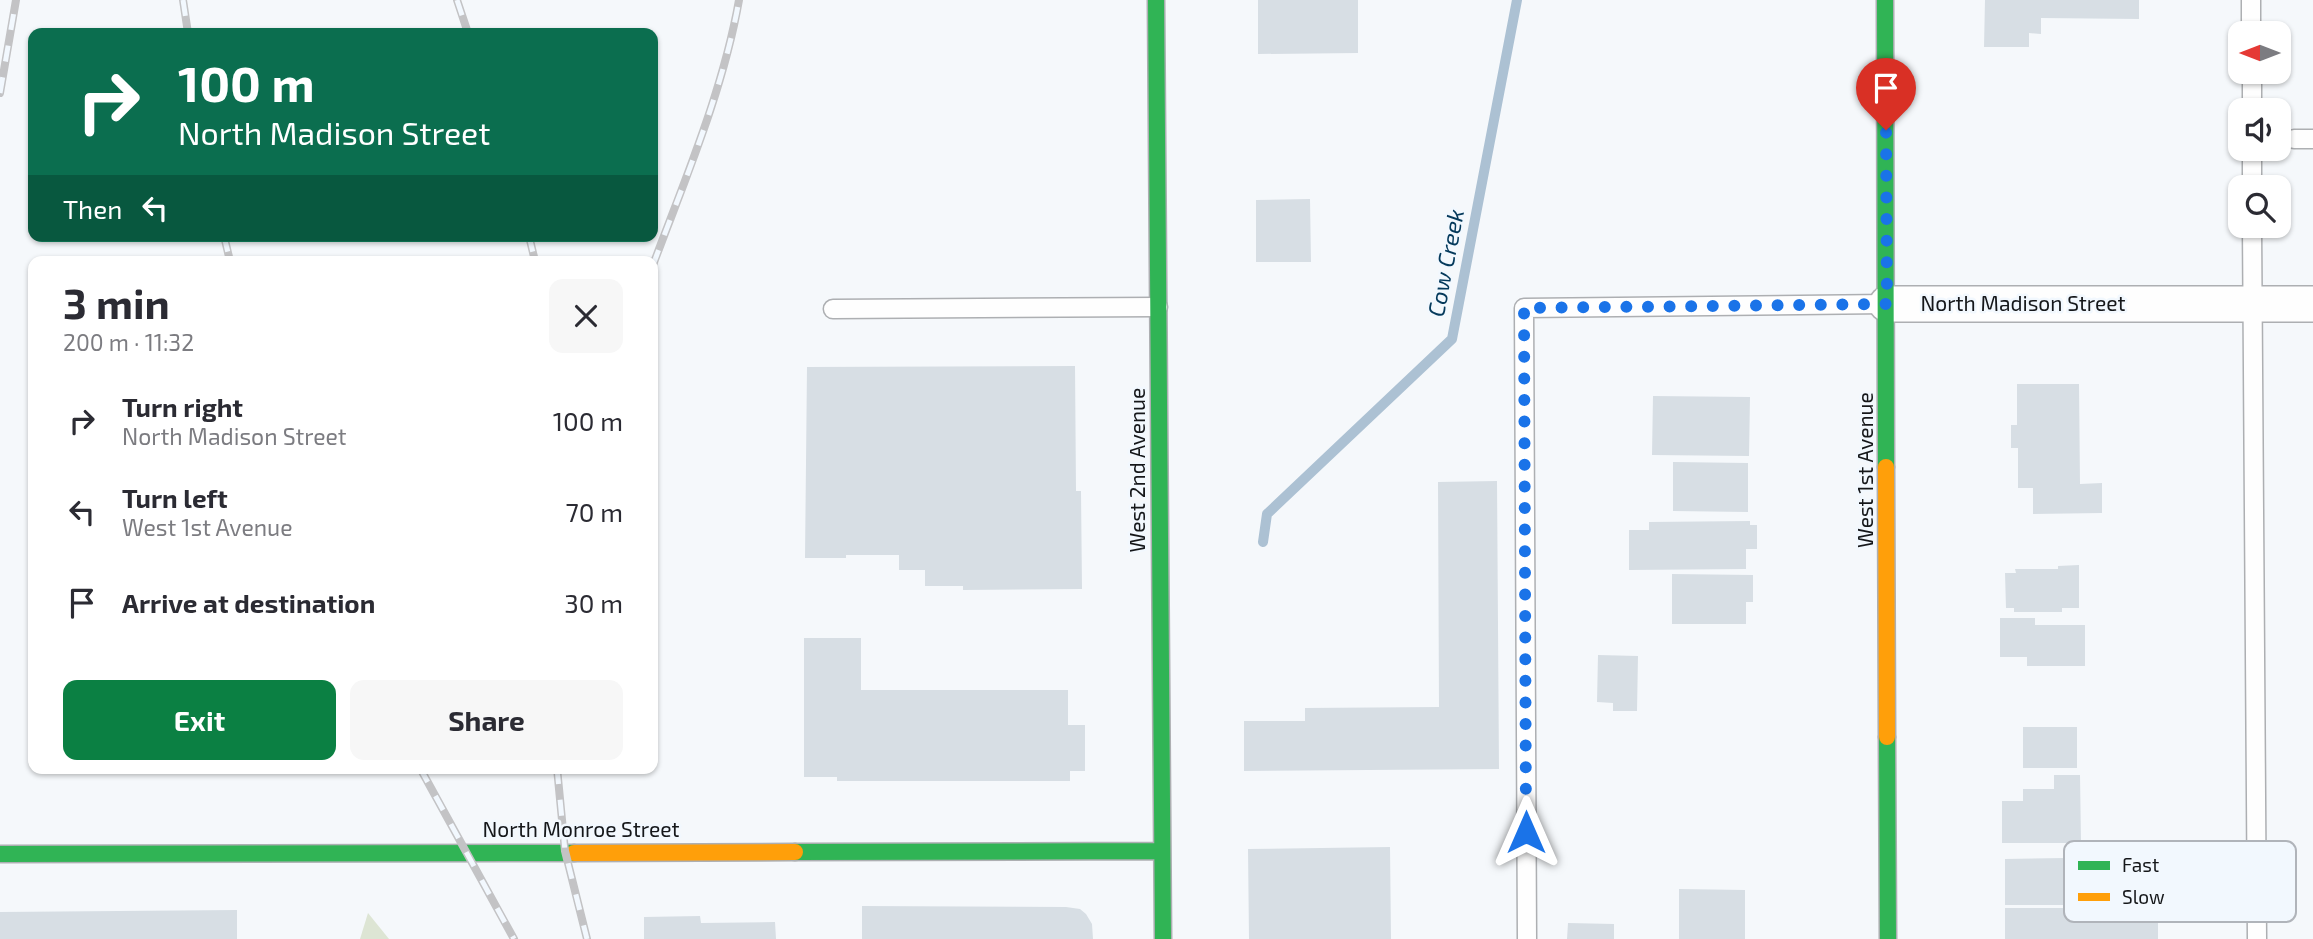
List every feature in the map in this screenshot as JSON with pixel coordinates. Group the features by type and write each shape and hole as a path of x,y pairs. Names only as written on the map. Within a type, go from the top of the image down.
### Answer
{"street":[{"name":"West 2nd Avenue","path":"1156,0 1163,939"},
{"name":"West 1st Avenue","path":"1885,0 1888,939"},
{"name":"North Madison Street","path":"1887,304 2313,304"},
{"name":"North Monroe Street","path":"0,854 1162,851"}],"lane":[{"path":"2251,0 2252,21"},
{"path":"2294,139 2313,139"},
{"path":"2252,238 2256,841"},
{"name":"North Madison Street","path":"1527,939 1524,308 1887,304"},
{"path":"833,309 1158,307"}],"green space":[{"path":"368,913 389,939 360,939"}],"building":[{"path":"1258,0 1358,0 1358,53 1258,54"},
{"path":"1985,0 2139,0 2139,19 2041,18 2041,34 2029,33 2029,47 1984,47"},
{"path":"1310,199 1311,262 1256,262 1256,200"},
{"path":"1075,366 1076,491 1081,491 1082,589 963,590 963,586 925,586 925,570 899,570 899,555 805,558 807,367"},
{"path":"2017,384 2079,384 2080,484 2102,483 2102,513 2033,514 2033,488 2018,488 2018,448 2011,448 2011,425 2017,425"},
{"path":"1653,396 1750,397 1749,456 1652,455"},
{"path":"1673,462 1748,463 1748,512 1673,511"},
{"path":"1497,481 1499,769 1244,771 1244,721 1305,721 1305,708 1439,707 1438,482"},
{"path":"1750,521 1750,525 1757,525 1757,549 1746,549 1746,569 1629,570 1629,530 1649,530 1649,522"},
{"path":"2079,565 2079,608 2062,608 2062,612 2014,612 2014,608 2006,608 2005,573 2016,573 2015,569 2058,569 2058,566"},
{"path":"1672,574 1753,575 1753,602 1746,602 1746,624 1672,624"},
{"path":"2000,618 2035,618 2035,625 2085,625 2085,666 2027,666 2027,657 2000,657"},
{"path":"804,638 861,638 861,690 1068,690 1068,725 1085,725 1085,771 1070,771 1070,781 837,781 837,777 804,777"},
{"path":"1598,655 1638,656 1637,711 1613,711 1613,703 1597,702"},
{"path":"2023,727 2077,727 2077,768 2023,768"},
{"path":"2054,775 2080,775 2081,841 2002,843 2002,801 2023,801 2023,789 2054,789"},
{"path":"1390,847 1391,939 1249,939 1248,849"},
{"path":"2064,858 2064,905 2005,905 2005,859"},
{"path":"1679,889 1745,890 1745,939 1679,939"},
{"path":"862,906 1080,909 1092,924 1093,939 862,939"},
{"path":"2005,908 2064,908 2064,922 2158,922 2158,939 2005,939"},
{"path":"237,910 237,939 0,939 0,912"},
{"path":"700,916 701,923 775,922 776,939 644,939 644,917"},
{"path":"1568,923 1614,924 1614,939 1567,939"}],"waterway":[{"name":"Cow Creek","path":"1263,542 1267,514 1452,339 1517,0"}],"railway":[{"path":"0,93 16,0"},
{"path":"183,0 187,28"},
{"path":"457,0 466,28"},
{"path":"656,256 713,101 739,0"},
{"path":"225,242 229,256"},
{"path":"530,242 534,256"},
{"path":"423,774 514,939"},
{"path":"558,774 565,851 587,939"}],"traffic: fast":[{"path":"1156,0 1163,939"},
{"path":"1885,0 1886,467"},
{"path":"1887,737 1888,939"},
{"path":"795,852 1162,851"},
{"path":"0,854 574,853"}],"traffic: slow":[{"path":"1886,467 1887,737"},
{"path":"574,853 795,852"}],"route":[{"path":"1526,832 1524,308 1887,304 1886,130"}]}
